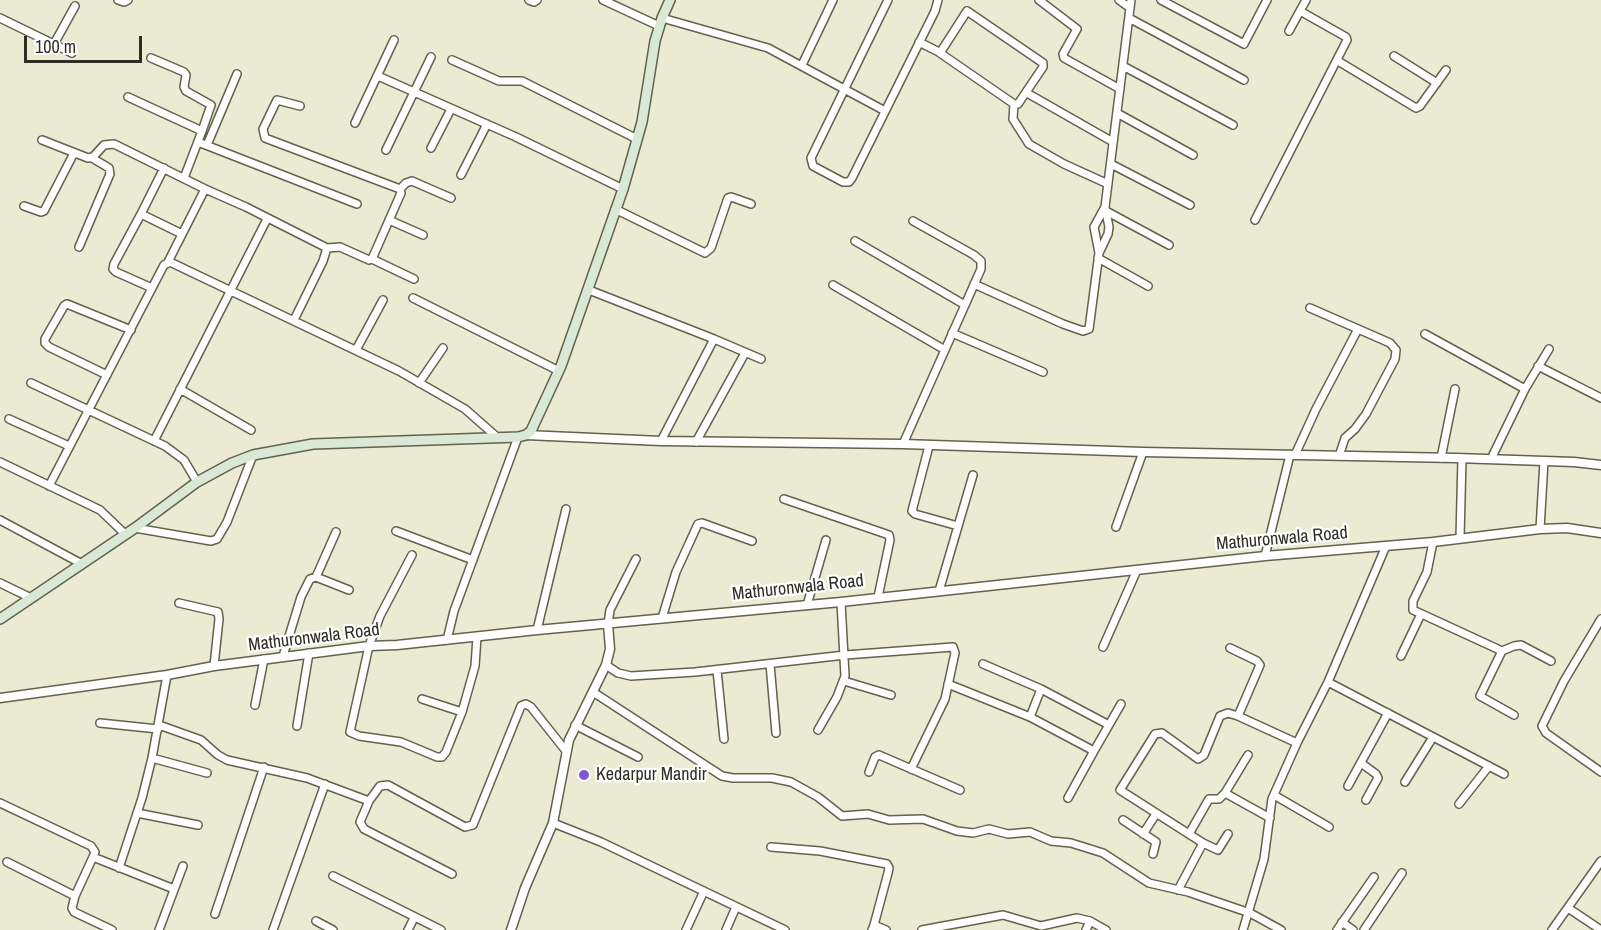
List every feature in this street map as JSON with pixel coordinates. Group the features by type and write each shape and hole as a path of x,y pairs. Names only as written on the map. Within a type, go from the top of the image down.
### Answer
{"main road":[{"path":"0,619 135,528 197,482 232,463 253,455 314,444 522,436 534,428 559,371 589,291 623,189 637,139 661,22 670,0"}],"street":[{"path":"118,0 124,2 128,0"},
{"path":"529,0 534,2 537,0"},
{"path":"603,0 661,22 751,42 802,65 885,111"},
{"path":"802,65 833,0"},
{"path":"887,0 811,158 813,166 843,182 850,181 938,0"},
{"path":"1039,0 1077,29 1063,54 1065,60 1120,89"},
{"path":"1098,256 1109,227 1105,209 1129,18 1130,4 1119,0"},
{"path":"1161,0 1244,44 1267,0"},
{"path":"1289,31 1306,0"},
{"path":"54,44 75,6"},
{"path":"919,42 939,52 1018,105 1043,67 1043,63 969,11 965,12 939,52"},
{"path":"1254,220 1347,41 1346,37 1300,11"},
{"path":"0,18 72,53"},
{"path":"1129,18 1244,80"},
{"path":"356,123 394,40"},
{"path":"1394,56 1437,82"},
{"path":"386,150 431,57"},
{"path":"151,58 184,72 186,92 210,104 211,109 184,178"},
{"path":"452,60 499,81 522,81 637,139"},
{"path":"1338,61 1416,108 1420,106 1446,70"},
{"path":"1123,66 1233,125"},
{"path":"207,145 237,74"},
{"path":"378,76 487,124 623,189"},
{"path":"1027,93 1113,142"},
{"path":"128,96 202,131"},
{"path":"300,106 277,100 263,129 265,138 400,189"},
{"path":"1014,104 1013,119 1029,144 1064,164 1108,184"},
{"path":"431,148 451,109"},
{"path":"1117,114 1193,155"},
{"path":"461,175 487,124"},
{"path":"42,140 92,158 109,168 110,174 79,248"},
{"path":"198,142 357,204"},
{"path":"92,158 101,147 110,143 327,248 340,247 414,279"},
{"path":"24,206 41,212 45,211 74,153"},
{"path":"1111,164 1190,205"},
{"path":"152,288 116,273 113,268 164,168"},
{"path":"372,259 401,193 400,189 406,183 412,181 451,198"},
{"path":"50,486 87,411 205,189"},
{"path":"615,208 705,253 711,248 728,198 736,198 751,204"},
{"path":"1105,209 1169,245"},
{"path":"974,284 1063,324 1086,331 1090,327 1098,256 1094,227 1105,209"},
{"path":"141,214 182,234"},
{"path":"154,441 267,219"},
{"path":"389,220 423,235"},
{"path":"903,444 982,265 978,258 913,221"},
{"path":"855,241 965,305"},
{"path":"294,320 327,248"},
{"path":"1098,256 1148,286"},
{"path":"168,262 294,320 419,383 470,412 498,438"},
{"path":"833,285 945,350"},
{"path":"589,291 761,359"},
{"path":"413,298 559,371"},
{"path":"356,350 383,300"},
{"path":"107,375 49,347 45,339 67,304 131,330"},
{"path":"1310,308 1390,343 1396,350 1360,423 1345,438 1339,456"},
{"path":"1265,556 1293,455 1358,329"},
{"path":"952,333 1043,372"},
{"path":"1425,334 1525,389"},
{"path":"661,441 714,339"},
{"path":"419,383 443,348"},
{"path":"1491,459 1525,389 1549,349"},
{"path":"696,442 745,353"},
{"path":"1538,366 1601,398"},
{"path":"30,383 165,446 184,460 197,482"},
{"path":"180,389 251,430"},
{"path":"1441,458 1455,389"},
{"path":"9,419 69,446"},
{"path":"447,640 454,611 522,436 696,442 903,444 1143,452 1462,458 1601,465"},
{"path":"929,446 912,511 915,514 958,526"},
{"path":"1116,527 1143,452"},
{"path":"135,528 211,541 217,539 227,522 253,455"},
{"path":"1460,538 1462,458"},
{"path":"1540,529 1544,461"},
{"path":"0,462 100,510 125,534"},
{"path":"939,591 973,475"},
{"path":"784,499 889,534 890,540 878,597"},
{"path":"537,630 566,509"},
{"path":"0,520 82,564"},
{"path":"662,618 673,578 698,524 702,523 752,541"},
{"name":"Mathuronwala Road","path":"0,698 283,656 369,646 841,602 1265,556 1433,542 1540,529 1567,528 1601,533"},
{"path":"396,531 473,560"},
{"path":"283,656 301,597 308,582 316,577 336,532"},
{"path":"807,605 826,540"},
{"path":"1433,542 1427,573 1412,606 1413,609 1502,651 1521,645 1551,662"},
{"path":"1243,930 1250,913 1264,859 1274,795 1328,682 1386,546"},
{"path":"412,555 380,616 369,646 351,733 401,742 442,757 462,712 474,666 477,637"},
{"path":"511,930 525,888 553,823 566,751 575,725 606,665 610,649 608,624 610,610 636,559"},
{"path":"1103,647 1137,570"},
{"path":"316,577 349,590"},
{"path":"0,583 31,598"},
{"path":"818,729 844,681 846,667 841,602"},
{"path":"179,603 214,609 218,612 214,666"},
{"path":"1401,656 1421,614"},
{"path":"1601,620 1564,681 1542,726 1546,733 1601,772"},
{"path":"606,665 618,673 631,676 952,647 955,653 942,707 911,769"},
{"path":"1230,648 1257,661 1260,665 1239,716"},
{"path":"1502,651 1480,696 1514,716"},
{"path":"297,726 309,654"},
{"path":"255,705 264,659"},
{"path":"770,664 776,733"},
{"path":"983,664 1041,689 1109,725"},
{"path":"717,670 724,739"},
{"path":"119,867 152,758 167,675"},
{"path":"844,681 891,695"},
{"path":"1328,682 1504,774"},
{"path":"948,684 1030,717 1094,751"},
{"path":"1030,717 1041,689"},
{"path":"593,692 722,776 772,778 791,782 818,797 842,816 868,814 889,820 924,819 957,831 973,833 989,830 1008,834 1030,832 1051,841 1071,843 1103,854 1149,883 1250,913 1281,930"},
{"path":"422,699 462,712"},
{"path":"1068,798 1121,704"},
{"path":"452,874 363,829 360,822 369,801 380,786 385,784 465,827 473,825 519,709 523,705 531,707 537,713 566,751"},
{"path":"1348,786 1388,713"},
{"path":"1228,834 1218,850 1203,843 1120,790 1155,734 1162,733 1198,759 1204,755 1220,716 1228,714 1239,716 1297,743"},
{"path":"100,723 158,727 201,740 227,760 264,767 326,784 369,801"},
{"path":"575,725 638,757"},
{"path":"1405,782 1433,737"},
{"path":"869,772 874,757 877,755 960,790"},
{"path":"1189,834 1209,800 1219,799 1226,793 1248,755"},
{"path":"152,758 207,773"},
{"path":"1361,763 1378,778 1366,800"},
{"path":"1459,804 1489,766"},
{"path":"215,914 264,767"},
{"path":"273,930 326,784"},
{"path":"1226,793 1270,818"},
{"path":"1274,795 1329,827"},
{"path":"0,803 91,846 95,852 72,908 74,912 112,930"},
{"path":"137,813 198,825"},
{"path":"1143,834 1156,814"},
{"path":"1123,820 1156,842 1153,854"},
{"path":"553,823 601,842 785,930"},
{"path":"1178,890 1203,843"},
{"path":"771,847 820,852 887,864 888,873 873,928 886,930"},
{"path":"93,856 174,890"},
{"path":"7,862 75,896"},
{"path":"159,930 183,866"},
{"path":"1552,930 1599,866"},
{"path":"1364,930 1402,873"},
{"path":"333,876 441,930"},
{"path":"1337,930 1374,877"},
{"path":"686,930 704,891"},
{"path":"726,930 736,907"},
{"path":"1568,908 1601,930"},
{"path":"922,930 1003,915 1041,926 1077,918 1090,921 1106,930"},
{"path":"408,930 414,918"},
{"path":"316,921 333,930"},
{"path":"1086,930 1090,921"},
{"path":"1342,922 1353,930"}],"place":[{"name":"Kedarpur Mandir","path":"584,775"}]}
